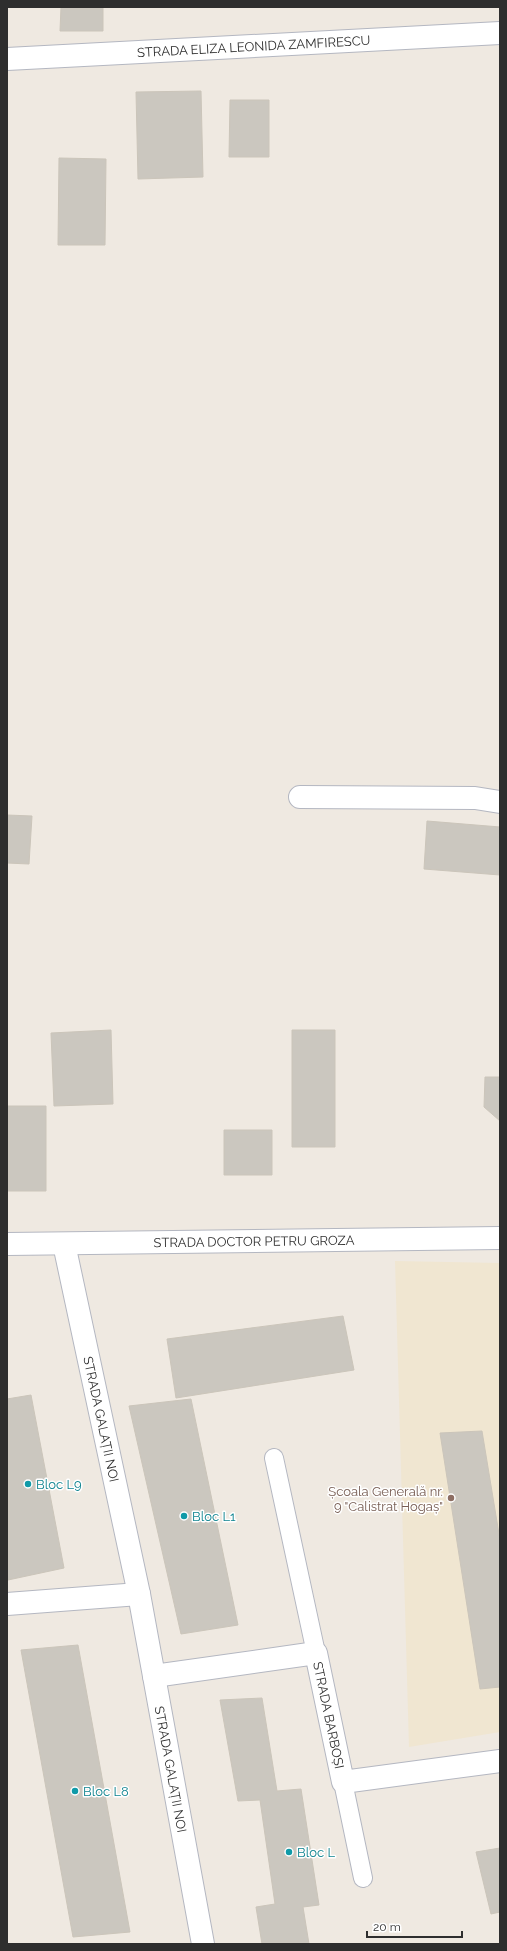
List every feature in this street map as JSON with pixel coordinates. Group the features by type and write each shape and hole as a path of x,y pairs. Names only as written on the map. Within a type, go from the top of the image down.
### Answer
{"street":[{"name":"STRADA ELIZA LEONIDA ZAMFIRESCU","path":"7,59 500,33"},
{"path":"300,797 475,798 500,802"},
{"name":"STRADA DOCTOR PETRU GROZA","path":"7,1244 500,1238"},
{"name":"STRADA GALAȚII NOI","path":"64,1244 139,1594 203,1944"},
{"path":"7,1604 139,1594"},
{"name":"STRADA BARBOȘI","path":"154,1676 316,1653 342,1782 500,1761"}],"lane":[{"path":"274,1458 316,1653"},
{"path":"342,1782 363,1878"}],"shaded area":[{"name":"Școala Generală nr. 9 \"Calistrat Hogaș\"","path":"395,1261 500,1263 500,1732 409,1747"}],"building":[{"path":"61,7 103,7 103,31 60,31"},
{"path":"201,91 203,177 138,179 136,92"},
{"path":"230,100 269,100 269,157 229,157"},
{"path":"59,158 106,159 105,245 58,245"},
{"path":"7,815 32,816 29,864 7,863"},
{"path":"427,821 500,827 500,875 424,869"},
{"path":"111,1030 113,1104 54,1106 51,1033"},
{"path":"292,1030 335,1030 335,1147 292,1147"},
{"path":"485,1077 500,1077 500,1121 484,1107"},
{"path":"7,1106 46,1106 46,1191 7,1191"},
{"path":"224,1130 272,1130 272,1175 224,1175"},
{"path":"343,1316 354,1370 176,1398 167,1339"},
{"name":"Bloc L9","path":"31,1395 64,1568 8,1580 7,1399"},
{"name":"Bloc L1","path":"191,1399 238,1625 181,1634 129,1406"},
{"path":"482,1431 500,1540 500,1687 480,1689 440,1433"},
{"name":"Bloc L8","path":"78,1645 130,1932 73,1937 21,1650"},
{"name":"Bloc L","path":"262,1698 277,1791 301,1789 319,1905 303,1907 309,1944 262,1944 256,1907 275,1904 260,1800 238,1801 220,1700"},
{"path":"500,1848 500,1912 491,1914 476,1852"}],"place":[{"name":"Bloc L9","path":"28,1484"},
{"name":"Școala Generală nr. 9 \"Calistrat Hogaș\"","path":"451,1498"},
{"name":"Bloc L1","path":"184,1516"},
{"name":"Bloc L8","path":"75,1791"},
{"name":"Bloc L","path":"289,1852"}]}
